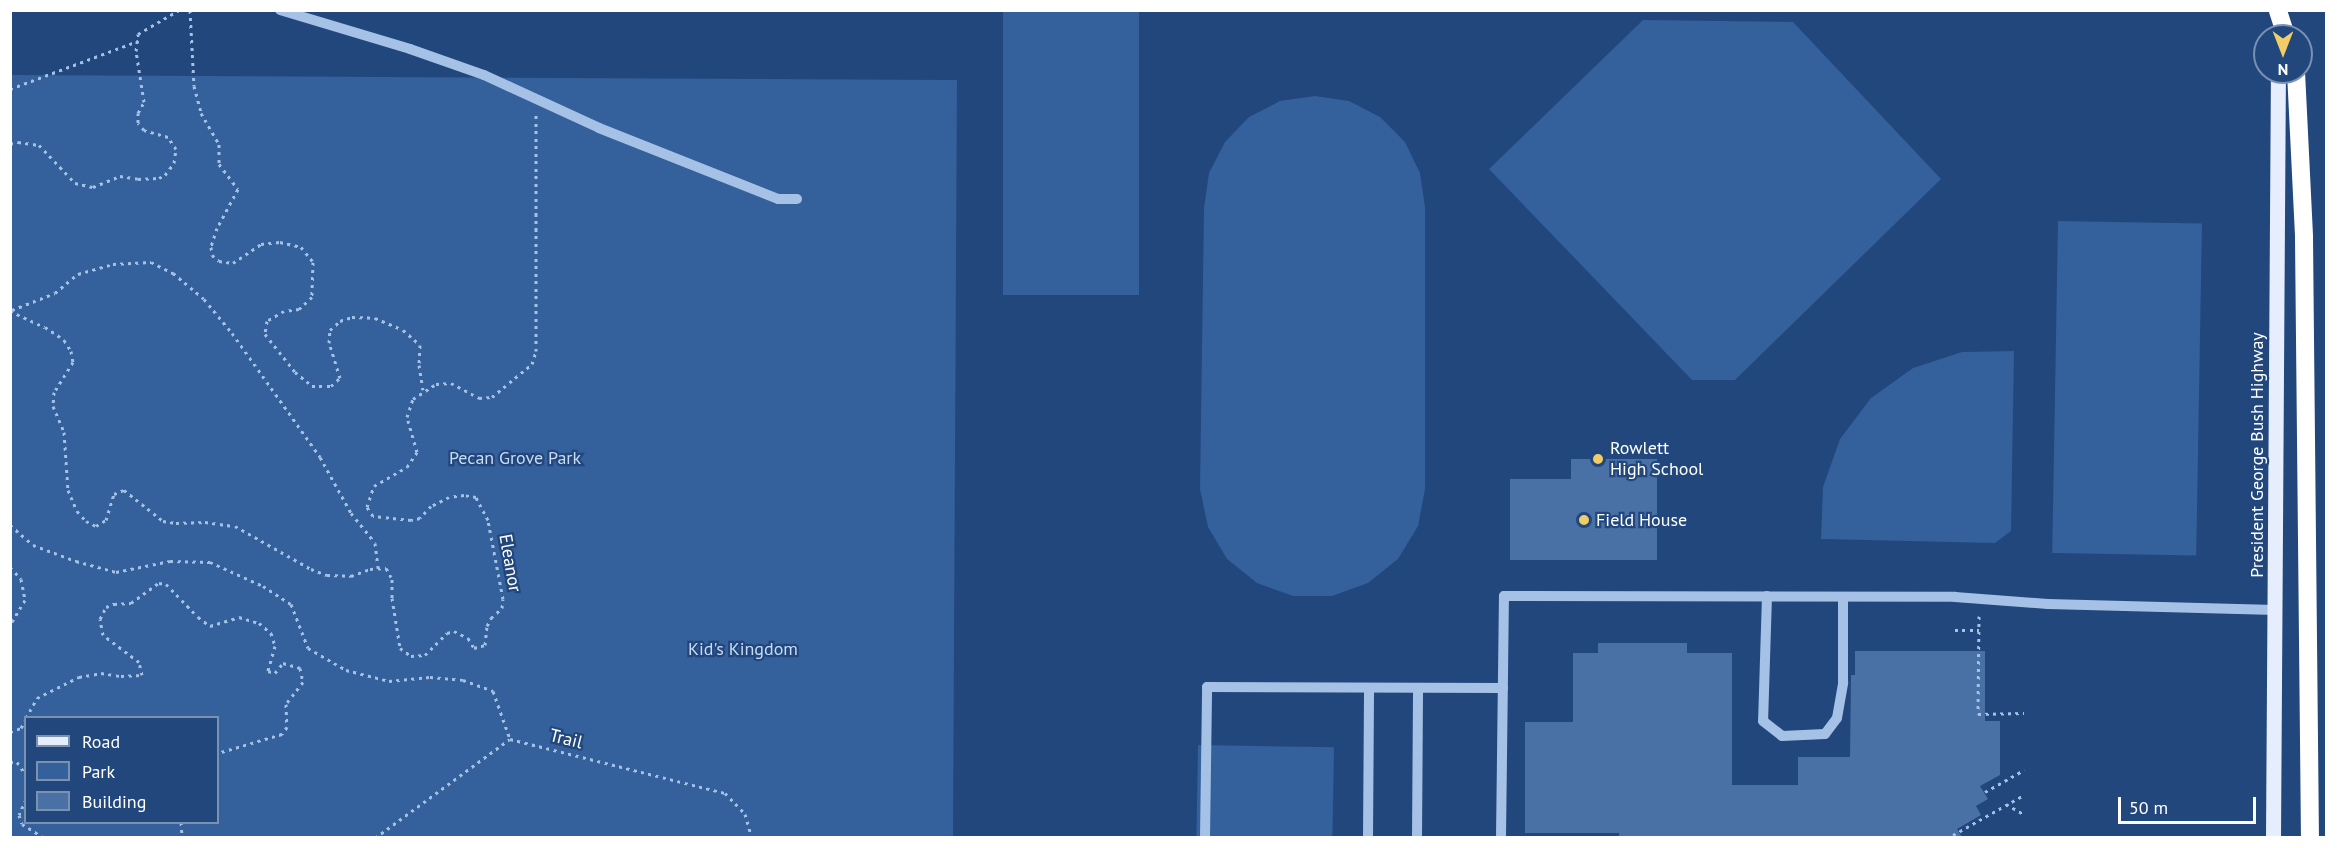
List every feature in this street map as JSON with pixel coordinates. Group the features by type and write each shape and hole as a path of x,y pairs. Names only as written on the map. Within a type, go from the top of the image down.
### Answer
{"highway":[{"path":"2297,84 2304,238 2310,837"}],"main road":[{"name":"President George Bush Highway","path":"2273,837 2278,84"}],"lane":[{"path":"280,10 410,49 484,75 599,128 778,199 797,199"},
{"path":"1501,837 1504,596 1954,597 2048,604 2276,610"},
{"path":"1767,596 1763,721 1782,736 1826,734 1837,718 1843,683 1843,597"},
{"path":"1205,837 1207,687 1503,688"},
{"path":"1368,837 1369,688"},
{"path":"1417,837 1418,688"}],"path":[{"path":"10,144 18,142 39,146 75,183 93,187 120,176 159,178 165,175 174,163 176,148 168,136 144,130 138,123 138,113 144,102 136,51 138,34 179,10"},
{"path":"190,10 194,86 201,113 219,144 219,164 238,189 218,228 211,247 212,255 219,261 233,263 261,244 279,242 301,247 313,262 312,297 299,309 284,311 267,321 265,334 295,372 312,386 331,386 340,378 329,343 330,330 340,321 352,317 375,318 403,330 420,345 419,365 423,390 436,384 451,383 479,398 492,398 532,364 536,339 536,99"},
{"path":"10,89 138,41"},
{"path":"152,262 173,273 204,299 232,333 320,457 351,513 375,543 378,568 351,576 327,575 311,569 235,526 205,522 163,521 124,490 114,494 106,520 96,526 86,521 77,511 68,490 64,432 53,406 54,392 73,362 71,351 64,340 11,310 55,293 78,274 113,264 152,262"},
{"name":"Eleanor","path":"378,568 386,568 392,579 392,598 399,648 411,656 425,655 447,633 454,630 468,639 474,648 485,645 491,618 502,608 503,599 489,520 476,496 449,497 430,506 420,518 411,520 373,516 368,507 374,486 407,467 417,452 407,417 413,399 423,390"},
{"path":"10,525 33,545 116,572 170,561 210,562 263,586 291,604 308,648 346,670 389,681 430,677 463,680 493,691 510,739 375,837"},
{"path":"10,567 21,579 25,600 10,625"},
{"path":"27,716 37,698 79,677 101,674 142,675 139,662 103,635 100,619 106,607 114,603 131,603 159,583 166,584 210,626 239,617 259,623 271,633 275,646 268,671 275,673 283,663 300,668 303,682 286,704 287,727 282,734 219,753"},
{"path":"1979,616 1978,714 2024,713"},
{"path":"1954,630 1979,630"},
{"path":"10,732 21,728 24,722"},
{"name":"Trail","path":"510,739 725,793 745,814 752,837"},
{"path":"10,762 18,762 24,772"},
{"path":"1985,792 2024,770"},
{"path":"1954,837 1953,835 2024,795"},
{"path":"24,804 19,815 22,824 44,837"},
{"path":"2006,804 2023,814"}],"green space":[{"path":"1003,11 1139,11 1139,295 1003,295"},
{"path":"1643,20 1793,22 1941,179 1735,380 1692,380 1489,169"},
{"name":"Pecan Grove Park","path":"11,75 957,80 953,837 11,838"},
{"path":"1315,96 1349,101 1380,117 1405,142 1420,173 1425,207 1425,489 1418,526 1398,559 1368,583 1332,596 1293,596 1257,583 1227,559 1208,527 1200,489 1204,208 1209,173 1225,142 1249,117 1280,101"},
{"path":"2058,221 2202,224 2196,555 2052,553"},
{"path":"2014,351 2011,531 1995,543 1821,539 1823,487 1840,439 1871,398 1913,368 1962,352"},
{"path":"1198,745 1334,747 1332,838 1196,838"}],"building":[{"name":"Field House","path":"1571,459 1657,459 1657,560 1510,560 1510,479 1571,479"},
{"path":"1598,643 1687,643 1687,653 1732,653 1732,785 1798,785 1798,757 1850,757 1851,675 1855,675 1855,651 1985,651 1985,721 2000,721 2000,775 1980,786 1988,799 1976,806 1981,815 1957,829 1962,837 1619,837 1619,833 1525,833 1525,722 1573,722 1573,653 1598,653"}],"place":[{"name":"Rowlett High School","path":"1598,459"},
{"name":"Field House","path":"1584,520"}],"park label":[{"name":"Kid's Kingdom","path":"743,649"}]}
